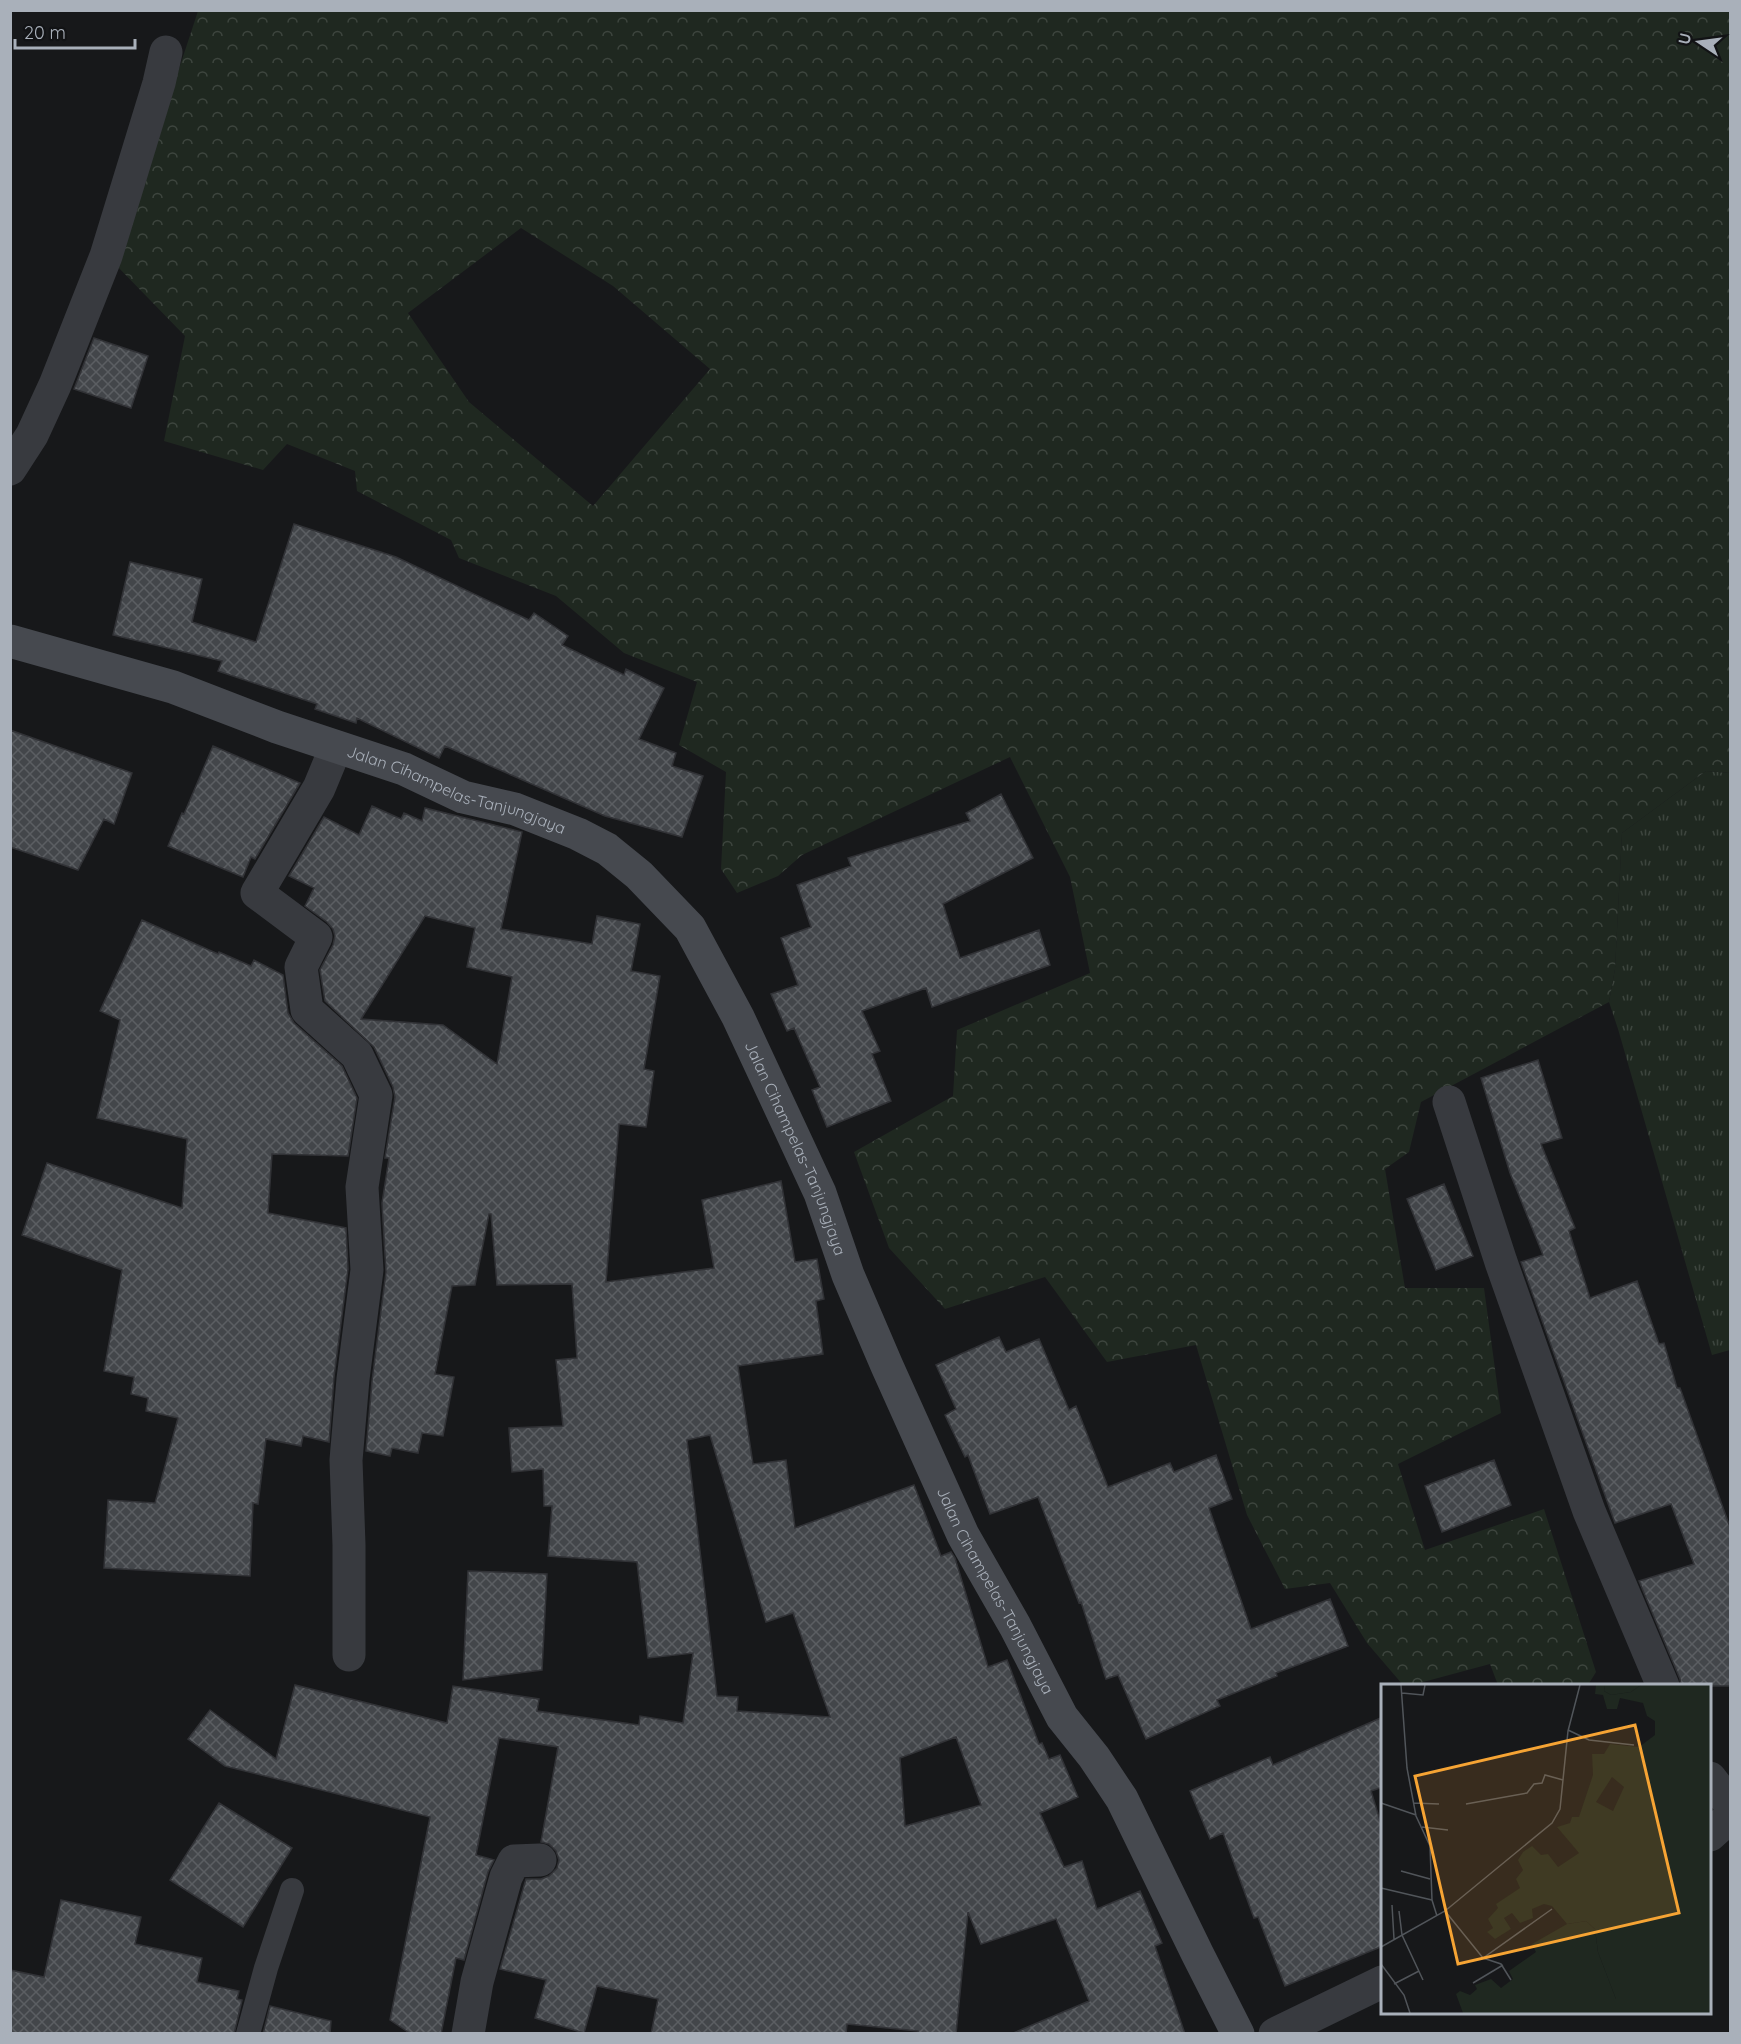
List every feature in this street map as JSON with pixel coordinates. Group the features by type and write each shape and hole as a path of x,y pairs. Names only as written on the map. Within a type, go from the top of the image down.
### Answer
{"main road":[{"name":"Jalan Cihampelas-Tanjungjaya","path":"10,641 173,687 277,727 404,769 463,797 515,809 578,834 607,849 639,875 690,928 738,1017 820,1193 852,1285 963,1535 1015,1626 1062,1717 1094,1757 1122,1798 1238,2034"}],"street":[{"path":"10,469 32,435 55,385 106,256 166,52"},
{"path":"336,747 319,788 257,893 316,937 301,967 308,1010 357,1055 376,1095 362,1187 367,1270 353,1379 346,1460 349,1654"},
{"path":"1449,1102 1501,1262 1589,1511 1661,1684"},
{"path":"1711,1779 1731,1804"},
{"path":"1711,1834 1731,1816"},
{"path":"468,2034 477,1982 506,1877 514,1861 540,1860"},
{"path":"1275,2034 1381,1983"}],"lane":[{"path":"249,2034 266,1968 292,1890"}],"green space":[{"path":"198,11 1730,11 1730,773 1706,771 1622,833 1615,969 1609,1002 1421,1102 1409,1152 1385,1169 1405,1288 1484,1288 1501,1413 1398,1464 1425,1550 1544,1509 1596,1672 1589,1684 1498,1684 1490,1664 1416,1684 1402,1684 1367,1643 1330,1583 1285,1589 1247,1515 1196,1345 1107,1362 1045,1277 945,1309 889,1248 854,1152 953,1096 957,1030 1090,973 1070,877 1010,757 802,855 778,876 737,893 721,869 726,772 679,745 697,682 624,653 556,596 459,558 451,540 357,491 355,471 287,444 263,470 164,441 185,336 115,264","holes":["521,228 613,286 710,369 593,506 469,402 408,313"]},
{"path":"1706,771 1730,773 1730,1350 1712,1355 1609,1002 1615,969 1622,833"}],"building":[{"path":"94,338 148,356 131,408 74,389"},
{"path":"294,524 396,557 529,620 534,613 568,636 562,645 624,675 626,669 664,688 639,739 676,753 672,766 703,776 682,837 605,816 445,746 439,758 357,718 356,723 315,709 317,704 218,671 222,661 113,635 130,562 202,579 192,622 256,642"},
{"path":"10,730 132,773 114,824 104,819 78,870 10,847"},
{"path":"213,746 300,783 255,859 251,857 243,877 168,846"},
{"path":"1001,794 1033,858 943,904 960,958 1039,930 1050,965 932,1007 926,988 862,1011 880,1051 872,1054 891,1101 827,1127 812,1090 820,1087 794,1028 787,1031 771,994 798,985 781,938 811,927 797,885 851,866 848,858 970,821 966,813"},
{"path":"372,806 401,819 404,813 422,821 425,808 522,832 501,929 592,944 597,916 640,924 631,971 660,976 644,1069 654,1071 646,1127 619,1124 606,1282 714,1268 702,1200 781,1181 795,1262 817,1259 824,1299 816,1301 823,1354 738,1366 753,1464 786,1460 795,1528 914,1485 941,1556 951,1552 955,1558 988,1667 1007,1660 1039,1744 1042,1743 1049,1759 1060,1755 1078,1797 1040,1813 1064,1867 1082,1861 1097,1909 1140,1891 1162,1943 1155,1946 1185,2034 1011,2034 1089,2001 1056,1919 981,1944 968,1912 956,2034 918,2034 918,2031 847,2024 846,2034 651,2034 658,1999 597,1986 584,2033 535,2018 546,1980 500,1969 526,1879 541,1879 549,1876 557,1868 559,1860 556,1851 549,1844 541,1842 558,1747 499,1738 476,1855 494,1860 488,1872 464,1960 456,1958 441,2034 411,2034 390,2020 430,1817 225,1766 188,1739 210,1710 276,1759 295,1685 447,1723 453,1686 539,1699 537,1711 639,1725 640,1716 683,1723 693,1653 648,1658 637,1562 548,1556 552,1506 544,1506 543,1469 512,1472 509,1428 563,1426 556,1360 577,1358 572,1284 497,1285 491,1214 489,1214 475,1285 452,1286 435,1374 454,1377 443,1436 422,1433 418,1453 392,1448 390,1456 366,1451 372,1381 386,1272 382,1203 389,1158 385,1158 395,1097 393,1087 374,1047 325,1001 320,970 333,945 335,936 333,929 305,906 314,888 289,876 324,817 359,835","holes":["425,916 475,928 467,967 512,977 497,1064 443,1025 361,1019","710,1435 766,1622 793,1613 830,1717 737,1711 738,1697 717,1696 687,1440","956,1737 981,1805 905,1826 900,1758"]},
{"path":"142,920 218,954 219,952 251,966 254,960 283,975 288,1013 294,1023 342,1066 357,1098 348,1156 272,1154 268,1213 346,1228 348,1269 334,1377 329,1442 303,1436 301,1446 266,1439 258,1504 253,1503 250,1576 104,1568 108,1500 155,1503 178,1418 146,1411 148,1398 131,1394 134,1377 104,1371 122,1270 22,1235 47,1163 182,1208 187,1139 97,1118 120,1020 100,1011"},
{"path":"1538,1060 1562,1138 1541,1144 1575,1228 1569,1231 1590,1298 1637,1281 1659,1344 1664,1343 1677,1388 1680,1388 1731,1530 1731,1686 1681,1684 1639,1581 1694,1564 1671,1504 1615,1523 1521,1262 1543,1255 1510,1173 1481,1078"},
{"path":"1444,1184 1473,1256 1436,1270 1407,1199"},
{"path":"999,1337 1006,1352 1039,1339 1069,1410 1076,1406 1108,1487 1170,1463 1174,1472 1216,1455 1232,1499 1209,1508 1251,1629 1330,1599 1348,1646 1276,1673 1277,1676 1217,1700 1220,1706 1146,1739 1118,1675 1106,1679 1081,1602 1079,1603 1038,1497 990,1514 968,1455 965,1457 945,1415 956,1409 936,1365"},
{"path":"1494,1460 1511,1505 1442,1532 1425,1486"},
{"path":"468,1571 547,1574 542,1670 463,1680"},
{"path":"1381,1718 1381,1788 1371,1791 1381,1824 1381,1947 1285,1986 1258,1917 1254,1918 1223,1833 1210,1839 1190,1791 1270,1757 1273,1765"},
{"path":"219,1803 292,1848 243,1927 170,1880"},
{"path":"61,1900 141,1917 135,1944 202,1958 197,1982 239,1991 237,1999 242,2000 234,2034 10,2034 10,1970 44,1977"},
{"path":"270,2006 331,2021 330,2034 263,2034"}]}
